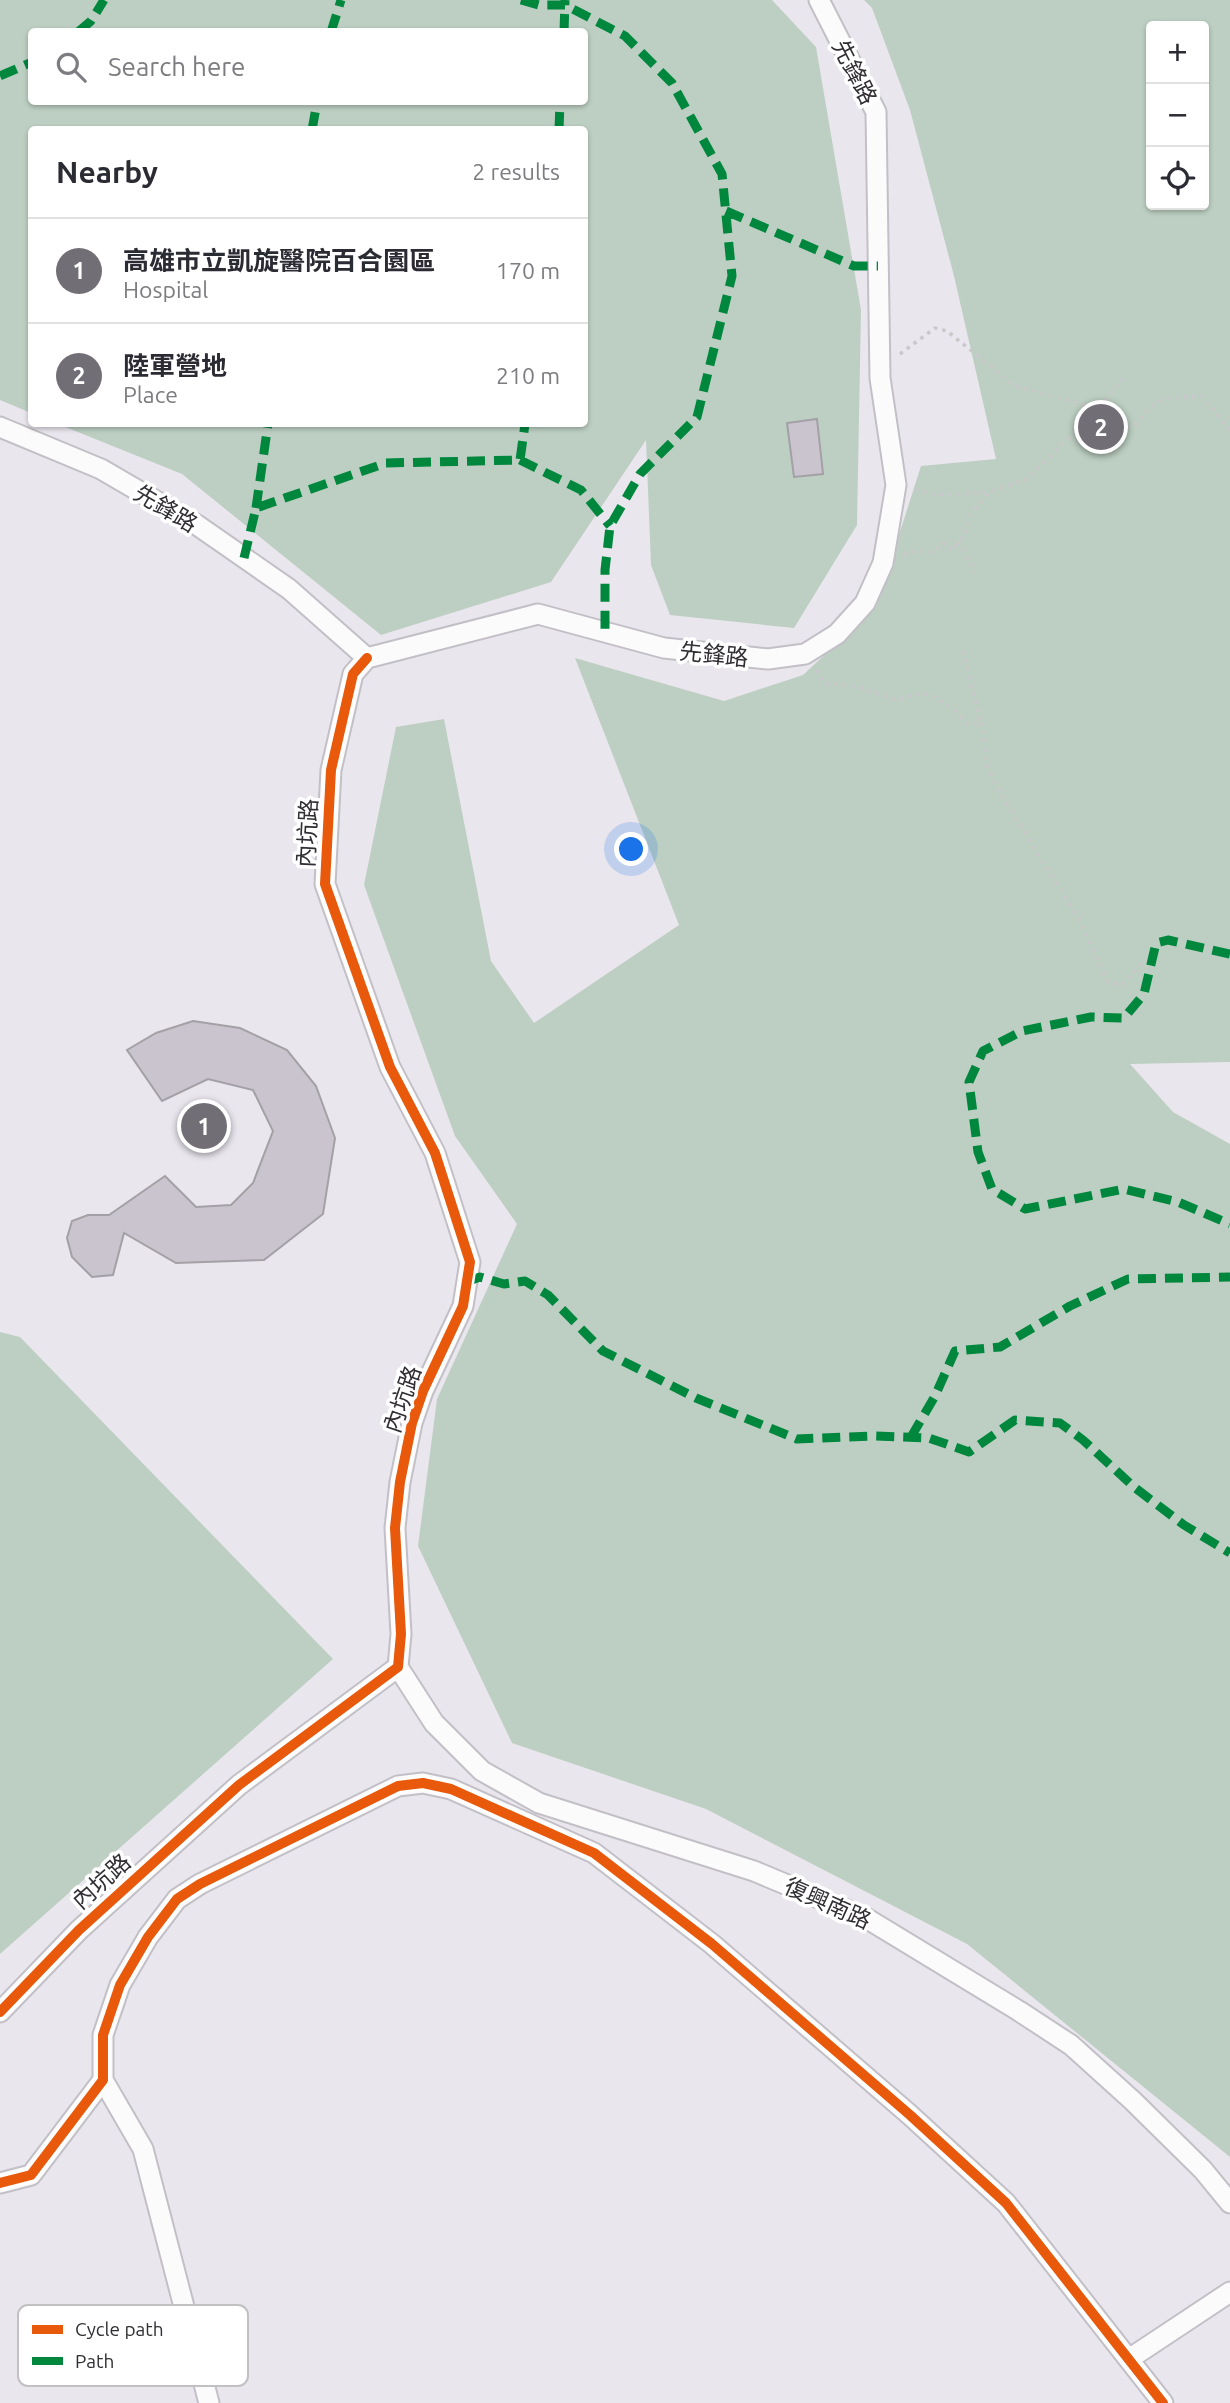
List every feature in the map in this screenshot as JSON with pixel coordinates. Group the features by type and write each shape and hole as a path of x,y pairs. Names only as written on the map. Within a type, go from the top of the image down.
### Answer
{"street":[{"name":"先鋒路","path":"0,427 102,469 198,525 289,589 367,658 538,614 664,649 768,659 805,654 837,634 864,604 883,563 896,485 880,378 876,112 819,0"},
{"name":"內坑路","path":"0,2012 79,1930 239,1785 398,1667 401,1634 395,1528 400,1482 412,1423 423,1391 463,1306 470,1262 435,1153 390,1066 325,884 331,770 353,674 367,658"},
{"name":"復興南路","path":"398,1667 434,1723 482,1772 539,1803 595,1823 754,1871 866,1918 1019,2011 1071,2045 1133,2101 1203,2170 1230,2203"},
{"path":"184,2305 143,2149 103,2080 103,2035 120,1985 148,1937 177,1899 200,1884 398,1786 423,1783 451,1789 594,1853 712,1944 910,2115 1006,2203 1163,2403"},
{"path":"0,2183 31,2175 103,2080"},
{"path":"1129,2359 1230,2292"},
{"path":"205,2386 209,2403"}],"path":[{"path":"880,378 901,353 935,328 947,331 970,347 999,376 1015,386 1104,410"},
{"path":"1124,378 1107,396 1103,432 1107,432 1106,425 1123,429 1135,425 1162,400 1202,396 1230,430"},
{"path":"896,485 935,495 990,492 1027,479 1079,428 1102,426"},
{"path":"883,563 916,551 934,552 944,543 952,550 965,533 970,515 990,492"},
{"path":"958,541 975,572"},
{"path":"963,651 981,722 988,768 1004,800 1080,921 1107,981 1121,985 1153,953"},
{"path":"805,654 824,683 858,687 896,700 922,693 933,696 952,708 967,724 981,722"}],"green space":[{"path":"0,0 772,0 816,47 861,310 857,525 794,628 670,615 651,565 646,440 551,582 381,635 182,474 65,427 588,427 588,126 28,126 28,412 0,400"},
{"path":"864,0 1230,0 1230,1062 1130,1064 1173,1112 1230,1144 1230,2157 967,1944 706,1809 512,1743 418,1546 437,1399 517,1224 455,1136 364,885 396,727 444,719 491,961 534,1023 679,925 575,658 724,701 803,675 876,607 921,466 996,459 954,276 910,110 872,8"},
{"path":"0,1332 20,1337 333,1659 0,1954"}],"building":[{"path":"817,419 823,474 794,477 787,423"},
{"path":"193,1021 240,1028 287,1050 316,1086 335,1138 323,1214 264,1260 176,1263 124,1233 113,1275 92,1277 72,1257 67,1238 72,1221 88,1215 109,1215 165,1176 196,1207 231,1205 253,1183 273,1131 253,1090 208,1079 162,1101 127,1050 156,1033"}],"marked path":[{"path":"83,28 91,21 104,0"},
{"path":"332,28 341,0"},
{"path":"521,0 539,5 565,5 625,36 672,83 722,174 732,276 697,417 640,474 610,526 605,570 605,632"},
{"path":"564,28 565,0"},
{"path":"0,76 28,64"},
{"path":"313,126 316,105"},
{"path":"559,126 560,105"},
{"path":"726,211 854,266 878,266"},
{"path":"256,508 268,427"},
{"path":"244,558 256,508 386,463 520,460 525,427"},
{"path":"520,460 581,490 610,526"},
{"path":"1230,954 1168,940 1156,943 1144,994 1124,1018 1091,1017 1022,1031 983,1051 969,1082 978,1152 992,1189 1025,1209 1124,1189 1178,1202 1230,1224"},
{"path":"466,1282 480,1277 504,1284 525,1281 548,1295 603,1351 696,1398 797,1439 874,1436 929,1438 969,1452 1015,1420 1060,1423 1083,1440 1134,1487 1184,1525 1230,1553"},
{"path":"911,1437 935,1396 955,1351 1000,1347 1070,1306 1128,1279 1230,1277"}],"cycle path":[{"path":"0,2012 79,1930 239,1785 398,1667 401,1634 395,1528 400,1482 412,1423 423,1391 463,1306 470,1262 435,1153 390,1067 325,884 331,770 353,674 367,658"},
{"path":"0,2183 31,2175 103,2080 103,2035 120,1985 148,1937 177,1899 200,1884 398,1786 423,1783 451,1789 594,1853 712,1944 910,2115 1006,2203 1163,2403"}],"place":[{"name":"陸軍營地","path":"1101,427"},
{"name":"高雄市立凱旋醫院百合園區","path":"204,1126"}]}
